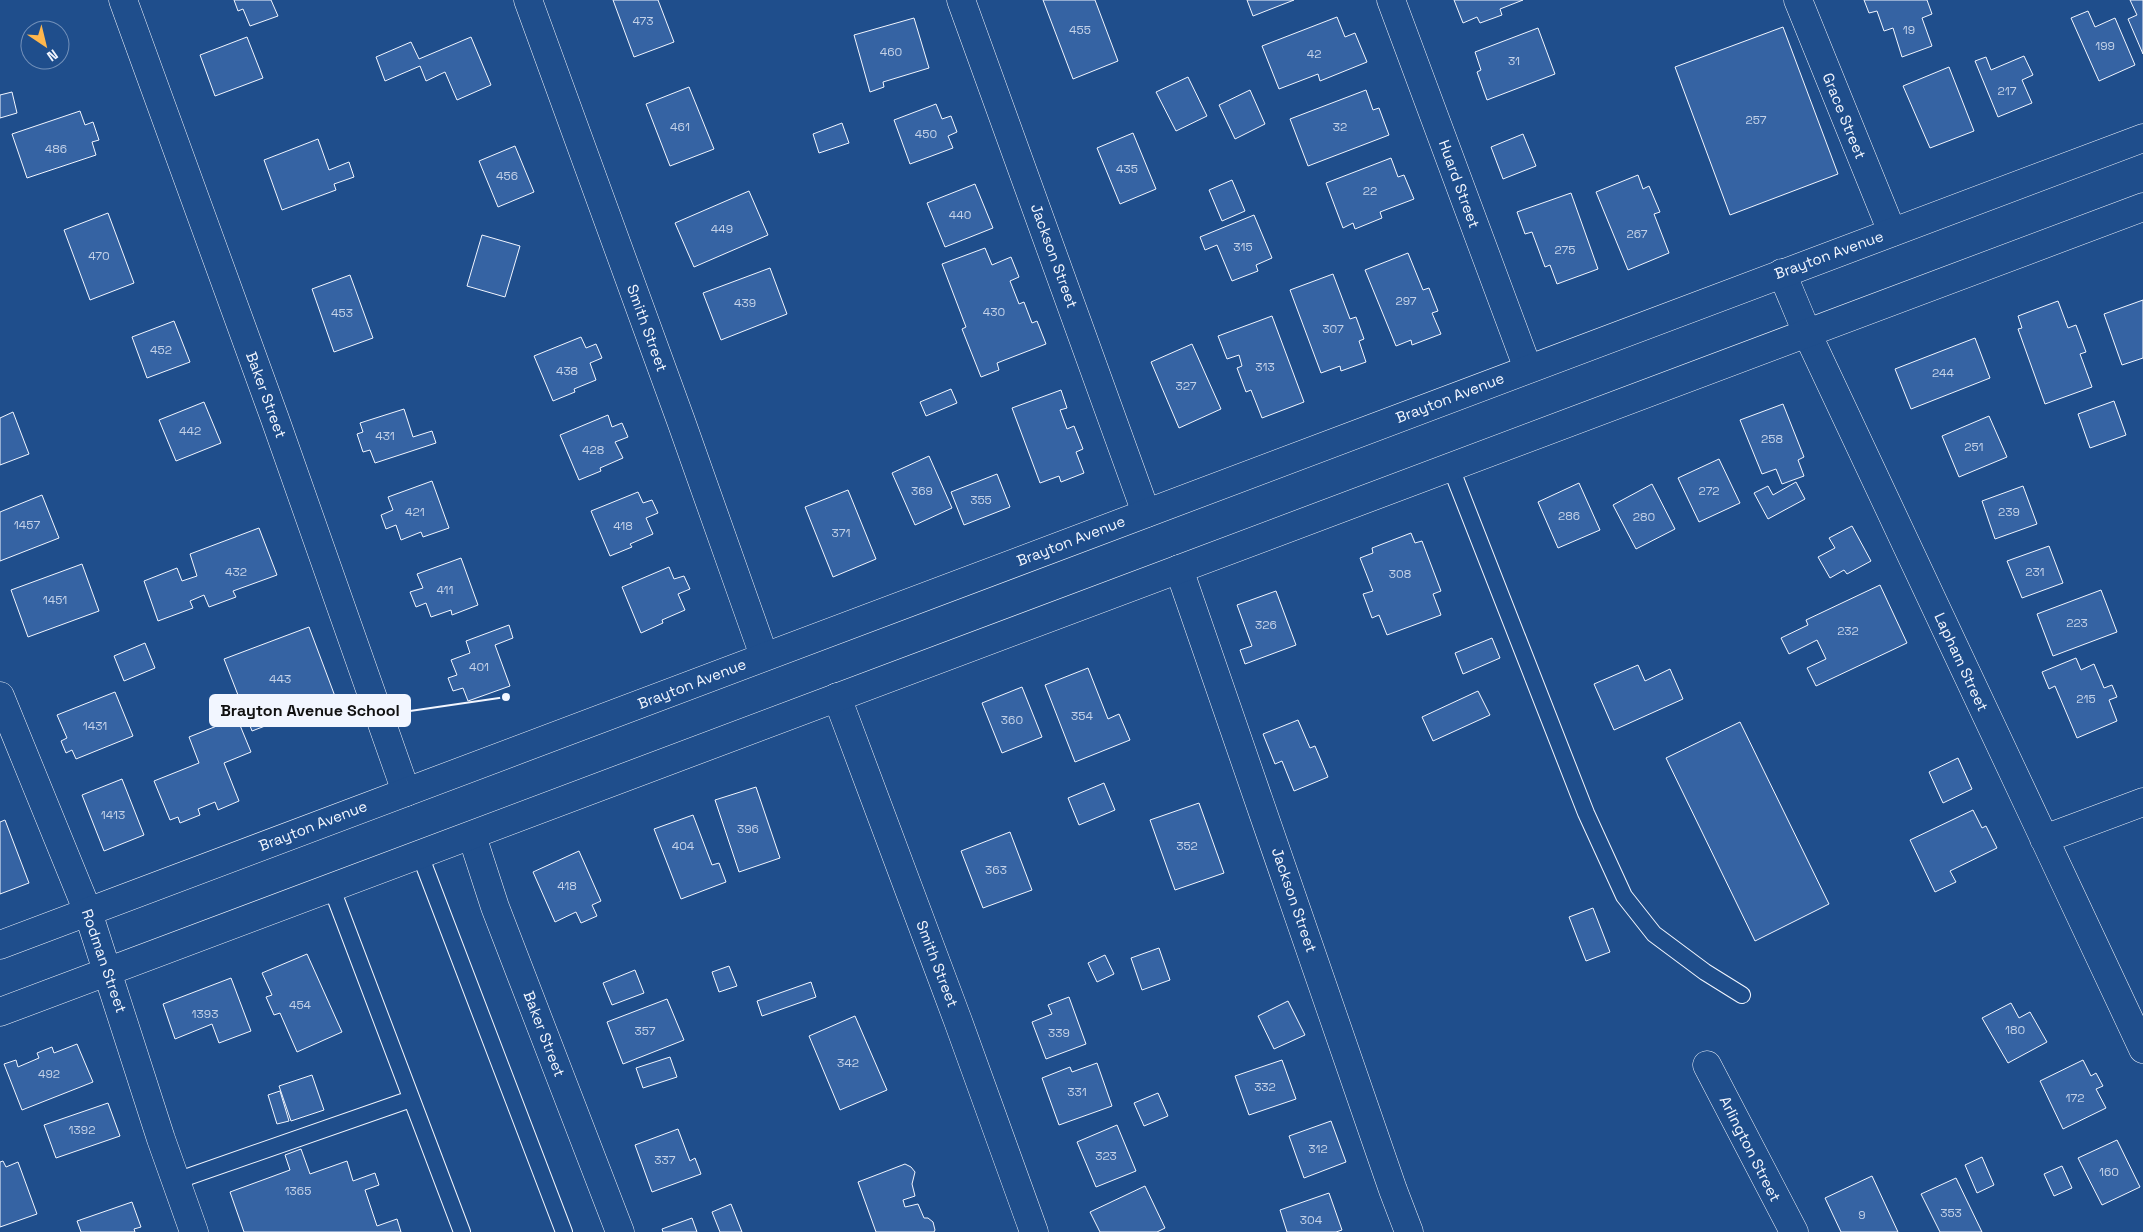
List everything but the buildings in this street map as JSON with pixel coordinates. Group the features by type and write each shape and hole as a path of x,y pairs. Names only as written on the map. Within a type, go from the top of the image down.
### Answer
{"street":[{"name":"Baker Street","path":"124,0 275,419 406,792"},
{"name":"Smith Street","path":"528,0 764,656"},
{"name":"Jackson Street","path":"962,0 1146,513"},
{"name":"Huard Street","path":"1390,0 1528,369"},
{"name":"Grace Street","path":"1798,0 1892,232"},
{"name":"Brayton Avenue","path":"0,945 2143,138"},
{"path":"0,1012 332,889 2143,207"},
{"name":"Lapham Street","path":"1782,273 1807,333 2143,1049"},
{"name":"Jackson Street","path":"1179,569 1409,1232"},
{"name":"Rodman Street","path":"0,696 88,912 194,1232"},
{"name":"Smith Street","path":"837,698 958,1021 1034,1232"},
{"path":"2044,839 2143,802"},
{"name":"Baker Street","path":"472,836 495,906 620,1232"},
{"name":"Arlington Street","path":"1707,1065 1794,1232"}],"lane":[{"path":"1451,468 1586,813 1624,896 1654,934 1705,972 1742,995"},
{"path":"420,855 564,1232"},
{"path":"332,889 462,1232"},
{"path":"176,1181 411,1099"}],"place":[{"name":"Brayton Avenue School","path":"506,697"}]}
